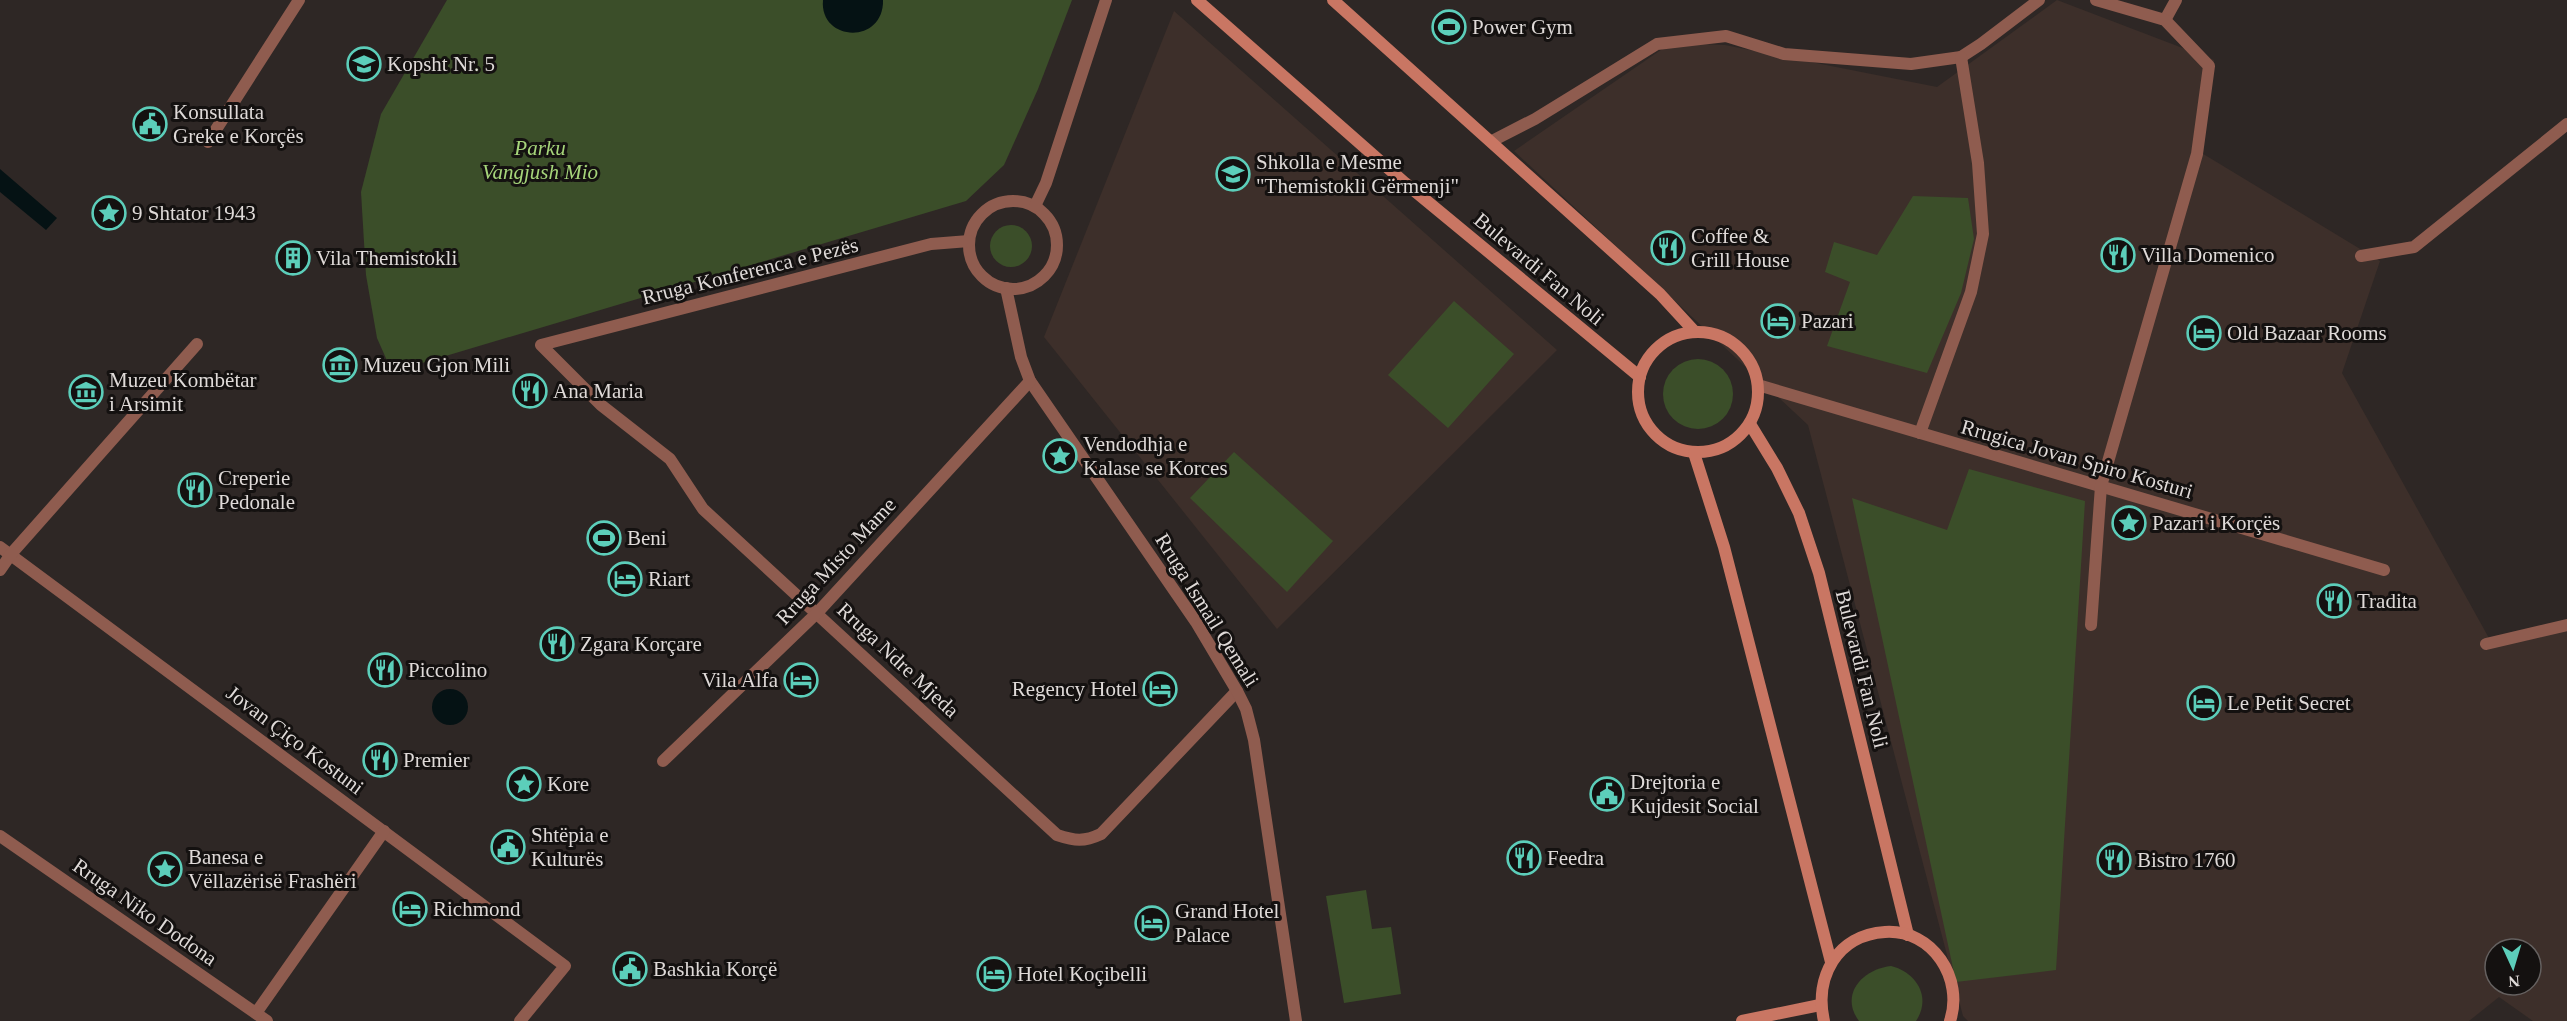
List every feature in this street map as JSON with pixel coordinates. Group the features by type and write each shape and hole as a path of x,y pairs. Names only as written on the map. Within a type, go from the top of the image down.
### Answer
{"main road":[{"name":"Bulevardi Fan Noli","path":"1197,0 1405,183 1640,377"},
{"path":"1333,0 1660,294 1695,332"},
{"path":"1695,332 1712,334 1730,340 1744,352 1753,367 1758,385 1758,405 1750,424 1735,440 1716,450 1694,453 1669,445 1649,428 1641,412 1638,395 1640,377 1647,360 1660,346 1676,336 1695,332"},
{"name":"Bulevardi Fan Noli","path":"1750,424 1777,468 1799,513 1819,573 1908,935"},
{"path":"1694,453 1727,558 1831,962"},
{"path":"1824,1021 1820,1005 1821,990 1831,962 1846,946 1865,935 1887,932 1908,935 1930,947 1947,967 1954,990 1954,1010 1950,1021"},
{"path":"1742,1021 1820,1005"}],"street":[{"path":"208,142 298,0"},
{"path":"1035,206 1046,183 1106,0"},
{"path":"1492,141 1535,119 1657,44 1726,36 1785,54 1911,64 1961,57 1981,45 2039,0"},
{"path":"2091,625 2101,486 2197,154 2209,66 2165,20 2096,0"},
{"path":"2165,20 2176,0"},
{"path":"1920,433 1971,291 1983,234 1978,163 1961,57"},
{"path":"2361,256 2414,247 2567,124"},
{"path":"1014,201 1035,206 1051,222 1057,243 1056,254 1046,274 1038,281 1018,289 996,285 978,272 972,262 969,241 976,220 992,206 1014,201"},
{"name":"Rruga Konferenca e Pezës","path":"541,345 931,244 969,241"},
{"name":"Rruga Ismail Qemali","path":"1006,288 1021,357 1030,381 1196,622 1246,709 1254,740 1296,1021"},
{"path":"0,570 11,554 197,344"},
{"name":"Rruga Ndre Mjeda","path":"541,345 601,405 670,459 703,509 818,612 1058,835 1072,841 1087,841 1101,834 1237,691"},
{"name":"Rruga Misto Mame","path":"663,761 818,612 1030,381"},
{"name":"Rrugica Jovan Spiro Kosturi","path":"1758,385 2384,570"},
{"name":"Jovan Çiço Kostuni","path":"0,547 565,966 520,1021"},
{"path":"2486,644 2567,625"},
{"path":"256,1014 384,831"},
{"name":"Rruga Niko Dodona","path":"0,836 267,1021"}],"shaded area":[{"path":"823,0 883,0 881,15 873,25 863,31 852,33 840,30 831,24 824,14"},
{"name":"Pazari i Korçës","path":"2057,0 2214,60 2200,152 2380,261 2342,373 2490,640 2567,621 2567,1021 2533,1021 2499,997 2469,1021 1968,1021 1963,1016 1808,425 1514,151 1671,43 1725,45 1937,87"},
{"name":"Shkolla e Mesme \"Themistokli Gërmenji\"","path":"1174,11 1557,350 1277,629 1044,337"},
{"path":"0,169 57,218 46,230 0,192"},
{"path":"450,689 463,694 468,707 463,720 450,725 437,720 432,707 437,694"}],"green space":[{"name":"Parku Vangjush Mio","path":"447,0 1072,0 1038,89 1004,165 966,201 392,372 377,338 366,275 361,192 381,114"},
{"path":"1913,196 1968,198 1974,239 1961,293 1927,373 1827,346 1850,282 1825,272 1834,242 1877,255"},
{"path":"1011,225 1026,231 1032,246 1026,261 1011,267 996,261 990,246 996,231"},
{"path":"1454,301 1514,354 1448,428 1388,375"},
{"path":"1698,359 1711,362 1723,369 1730,381 1733,394 1730,407 1723,419 1711,426 1698,429 1685,426 1673,419 1666,407 1663,394 1666,381 1673,369 1685,362"},
{"path":"1234,452 1333,541 1287,592 1190,498"},
{"path":"1969,469 2085,501 2056,970 1956,982 1852,498 1947,530"},
{"path":"1366,890 1372,929 1391,927 1401,994 1344,1003 1326,896"},
{"path":"1891,966 1908,974 1919,987 1922,1003 1921,1012 1916,1021 1859,1021 1853,1011 1852,1001 1857,984 1871,972"}],"place":[{"name":"Power Gym","path":"1449,27"},
{"name":"Kopsht Nr. 5","path":"364,64"},
{"name":"Konsullata Greke e Korçës","path":"150,124"},
{"name":"Shkolla e Mesme \"Themistokli Gërmenji\"","path":"1233,174"},
{"name":"9 Shtator 1943","path":"109,213"},
{"name":"Coffee & Grill House","path":"1668,248"},
{"name":"Villa Domenico","path":"2118,255"},
{"name":"Vila Themistokli","path":"293,258"},
{"name":"Pazari","path":"1778,321"},
{"name":"Old Bazaar Rooms","path":"2204,333"},
{"name":"Muzeu Gjon Mili","path":"340,365"},
{"name":"Ana Maria","path":"530,391"},
{"name":"Muzeu Kombëtar i Arsimit","path":"86,392"},
{"name":"Vendodhja e Kalase se Korces","path":"1060,456"},
{"name":"Creperie Pedonale","path":"195,490"},
{"name":"Pazari i Korçës","path":"2129,523"},
{"name":"Beni","path":"604,538"},
{"name":"Riart","path":"625,579"},
{"name":"Tradita","path":"2334,601"},
{"name":"Zgara Korçare","path":"557,644"},
{"name":"Piccolino","path":"385,670"},
{"name":"Vila Alfa","path":"801,680"},
{"name":"Regency Hotel","path":"1160,689"},
{"name":"Le Petit Secret","path":"2204,703"},
{"name":"Premier","path":"380,760"},
{"name":"Kore","path":"524,784"},
{"name":"Drejtoria e Kujdesit Social","path":"1607,794"},
{"name":"Shtëpia e Kulturës","path":"508,847"},
{"name":"Feedra","path":"1524,858"},
{"name":"Bistro 1760","path":"2114,860"},
{"name":"Banesa e Vëllazërisë Frashëri","path":"165,869"},
{"name":"Richmond","path":"410,909"},
{"name":"Grand Hotel Palace","path":"1152,923"},
{"name":"Bashkia Korçë","path":"630,969"},
{"name":"Hotel Koçibelli","path":"994,974"}]}
